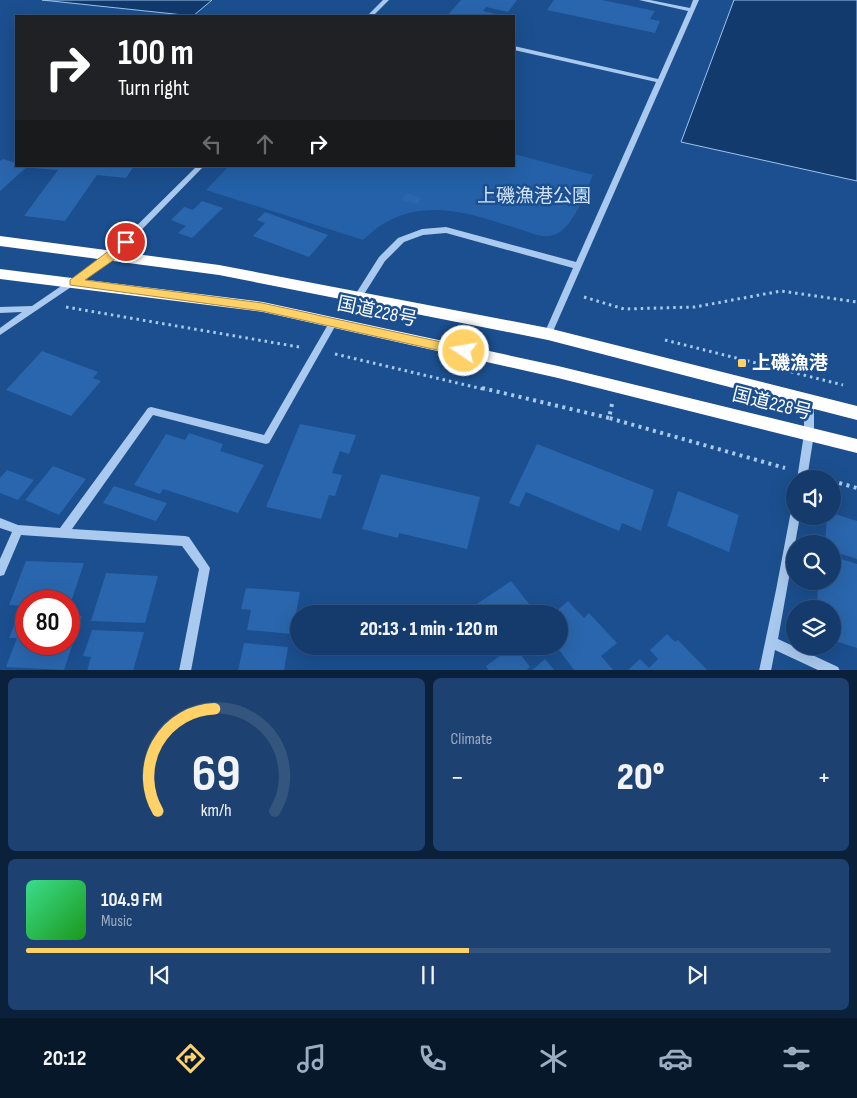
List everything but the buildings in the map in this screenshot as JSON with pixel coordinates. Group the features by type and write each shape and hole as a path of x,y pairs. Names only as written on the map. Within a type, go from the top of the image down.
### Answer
{"highway":[{"name":"国道228号","path":"0,241 219,270 548,334 857,413"},
{"name":"国道228号","path":"0,274 262,307 558,372 857,446"}],"street":[{"path":"372,15 386,0"},
{"path":"642,0 692,10"},
{"path":"548,334 696,0"},
{"path":"515,48 660,82"},
{"path":"0,332 111,256 200,167"},
{"path":"358,297 382,259 401,240 422,232 446,230 578,266"},
{"path":"0,310 34,309"},
{"path":"63,533 151,411 266,440 333,323"},
{"path":"804,470 810,434 809,400"},
{"path":"0,523 18,530 185,541 206,568 185,670"},
{"path":"764,670 793,525"},
{"path":"0,570 18,530"},
{"path":"771,642 834,670"}],"path":[{"path":"566,292 624,308 695,306 781,291 857,302"},
{"path":"841,484 857,488"}],"green space":[{"name":"上磯漁港公園","path":"515,154 593,175 569,223 558,233 549,236 540,236 488,219 436,210 402,215 382,225 363,240 206,190 228,167 515,167"}],"shaded area":[{"path":"42,0 212,0 194,15"},
{"path":"734,0 857,0 857,181 681,142"}],"place":[{"name":"上磯漁港","path":"742,363"}],"route":[{"path":"126,242 111,256 74,282 262,307 464,351"}]}
